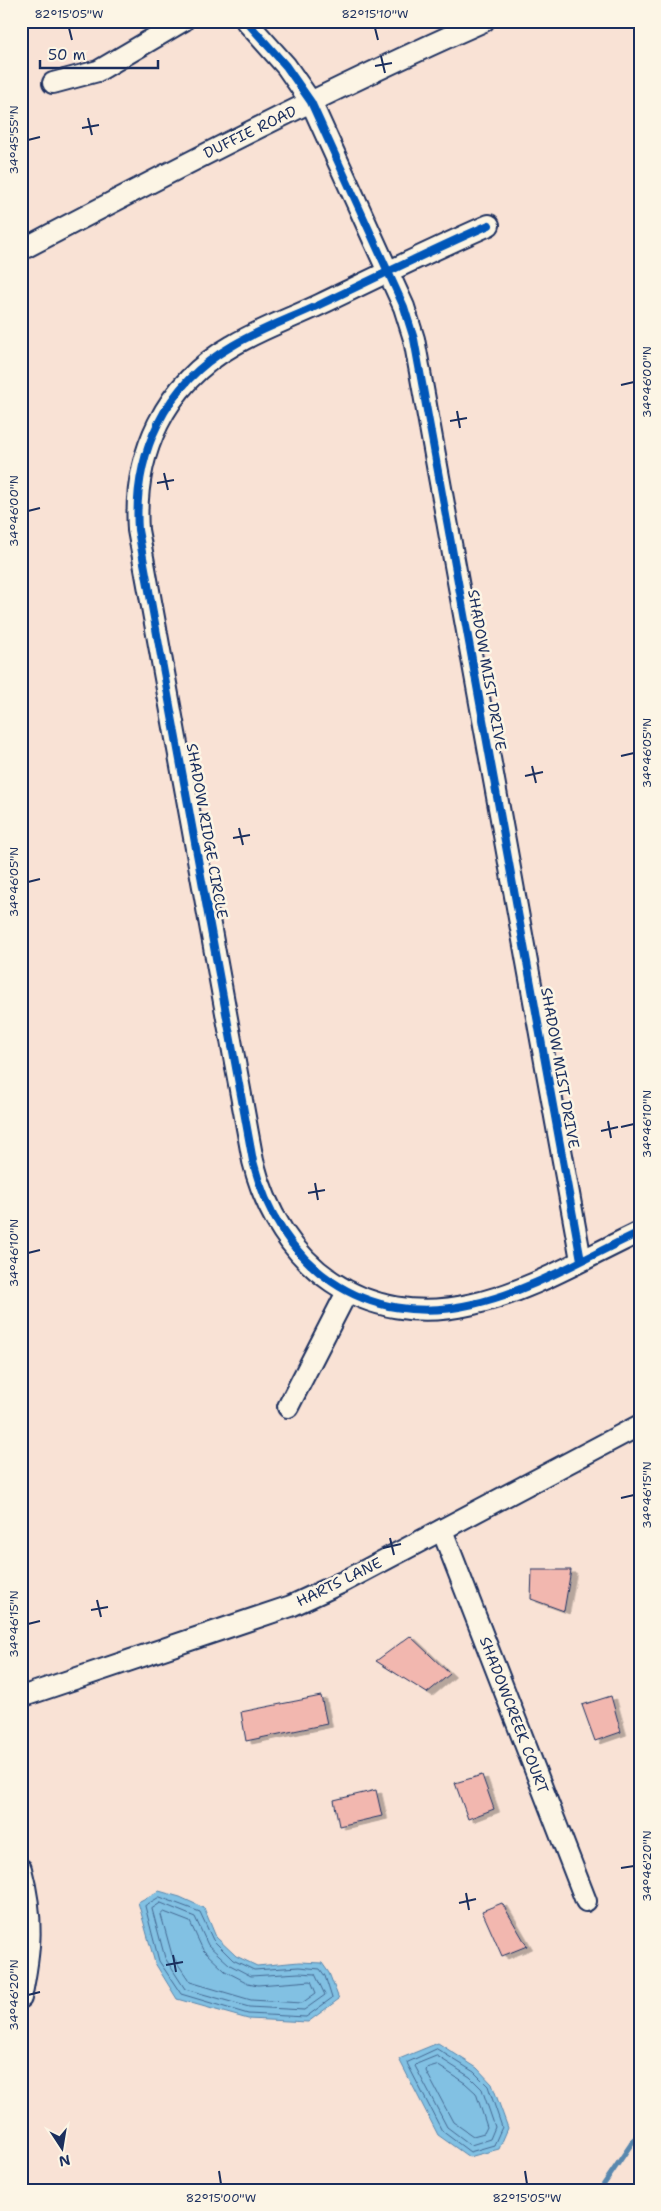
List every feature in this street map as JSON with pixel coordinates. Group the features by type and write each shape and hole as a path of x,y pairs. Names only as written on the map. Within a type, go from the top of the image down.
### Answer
{"street":[{"path":"53,84 98,71 183,21"},
{"name":"SHADOW MIST DRIVE","path":"246,21 286,66 311,102 404,307 414,339 581,1260"},
{"name":"DUFFIE ROAD","path":"21,250 195,159 484,21"},
{"name":"SHADOW RIDGE CIRCLE","path":"489,225 232,346 194,374 175,394 160,418 148,443 140,477 136,510 138,530 259,1186 274,1219 293,1248 325,1278 347,1292 406,1310 444,1310 500,1296 640,1232"},
{"path":"288,1407 347,1292"},
{"name":"HARTS LANE","path":"21,1698 291,1606 343,1582 640,1426"},
{"name":"SHADOWCREEK COURT","path":"442,1530 465,1585 586,1901"},
{"path":"21,1869 29,1910 30,1959 21,1998"}],"water":[{"path":"159,1891 180,1897 204,1908 216,1937 236,1956 257,1966 299,1962 322,1963 329,1973 339,1999 308,2022 248,2019 177,1999 155,1963 138,1902"},
{"path":"438,2043 477,2068 492,2084 508,2128 499,2149 469,2157 438,2135 399,2059"}],"building":[{"path":"532,1570 571,1570 564,1611 531,1599"},
{"path":"410,1636 450,1674 427,1693 376,1661"},
{"path":"321,1696 327,1724 246,1741 241,1712"},
{"path":"611,1696 621,1732 595,1741 582,1705"},
{"path":"482,1775 494,1809 468,1819 455,1783"},
{"path":"376,1790 382,1816 339,1826 334,1800"},
{"path":"502,1903 527,1946 502,1956 482,1911"}],"waterway":[{"path":"600,2190 640,2131"}],"cycle path":[{"path":"246,21 286,66 311,102 404,307 414,339 581,1260"},
{"path":"489,225 254,334 209,362 188,380 171,401 158,424 148,448 141,475 138,502 138,530 253,1161 265,1198 283,1231 305,1259 332,1282 362,1298 396,1307 433,1310 473,1304 516,1291 640,1232"}]}
